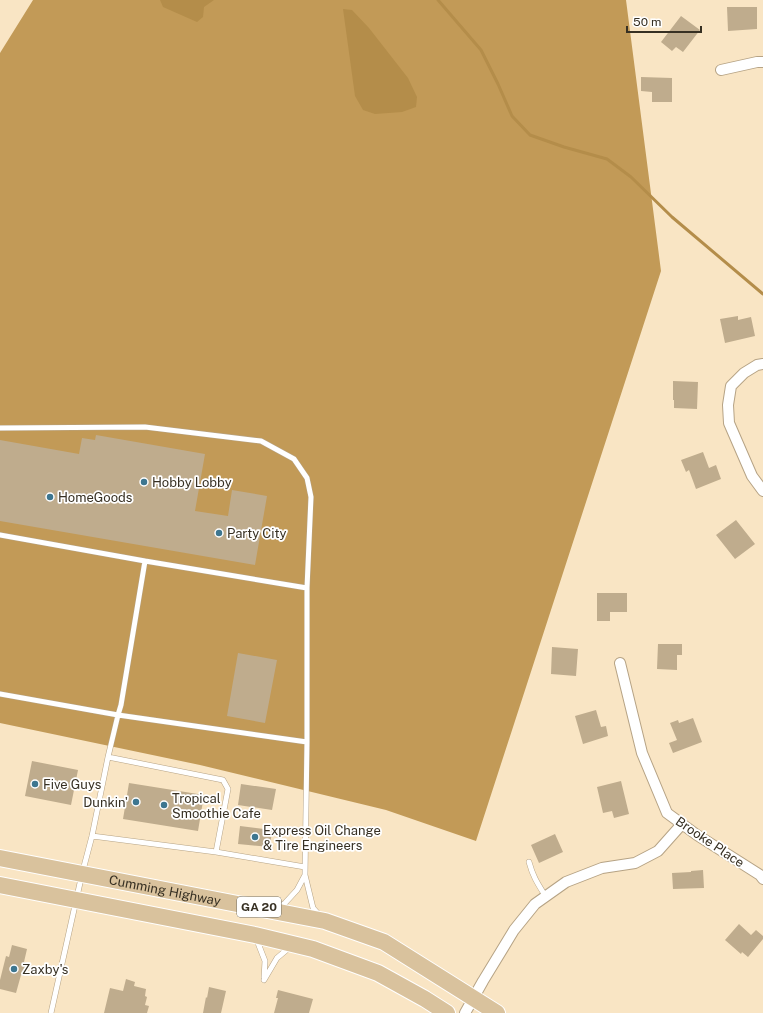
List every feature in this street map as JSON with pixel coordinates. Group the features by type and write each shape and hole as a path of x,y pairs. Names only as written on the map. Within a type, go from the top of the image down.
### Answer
{"main road":[{"name":"Cumming Highway","path":"0,858 326,921 384,942 497,1013"},
{"name":"Cumming Highway","path":"0,885 255,935 313,949 378,973 448,1013"}],"street":[{"path":"721,70 763,62"},
{"path":"763,364 757,365 731,386 728,405 730,423 752,476 763,491"},
{"name":"Brooke Place","path":"620,663 642,754 667,813 697,835 760,875 763,879"},
{"path":"466,1013 483,981 514,930 535,904 566,882 602,868 635,863 658,852 682,824"}],"lane":[{"path":"0,428 145,427 260,441 294,460 307,478 311,497 307,588 305,875 313,908 318,915 326,921"},
{"path":"0,535 307,588"},
{"path":"51,1013 121,705 145,561"},
{"path":"0,694 118,715 307,742"},
{"path":"108,757 223,780 228,789 216,852"},
{"path":"92,836 216,852 305,867"},
{"path":"529,862 536,882 546,897"},
{"path":"275,910 285,903 298,890 305,875"},
{"path":"255,935 265,961 264,980 277,958 294,945"}],"shaded area":[{"path":"33,0 626,0 661,271 476,841 386,810 200,765 0,723 0,53"},
{"path":"160,0 214,0 204,7 203,17 197,22 163,7"},
{"path":"343,9 352,10 369,28 408,78 417,97 416,107 402,112 375,114 363,110 355,96"}],"building":[{"path":"727,7 757,7 757,29 728,31"},
{"path":"681,16 700,30 683,52 676,47 672,51 661,42"},
{"path":"641,77 672,78 672,102 652,102 652,92 641,91"},
{"path":"738,316 738,320 751,317 755,336 725,343 720,319"},
{"path":"673,381 698,382 697,409 674,408"},
{"path":"96,435 205,454 195,511 228,516 232,490 267,496 255,565 0,521 0,440 79,454 82,438 95,440"},
{"path":"703,452 709,468 716,465 721,479 696,489 689,470 686,472 681,460"},
{"path":"736,520 755,544 735,559 716,535"},
{"path":"597,593 627,593 627,612 610,612 610,621 597,621"},
{"path":"658,644 682,644 682,655 677,655 677,670 657,669"},
{"path":"552,647 578,649 576,676 551,674"},
{"path":"238,653 277,660 265,723 227,716"},
{"path":"596,710 601,727 606,726 608,736 583,744 575,716"},
{"path":"693,718 702,742 673,753 669,743 677,740 670,723 678,720 679,723"},
{"path":"32,761 78,770 71,805 25,796"},
{"path":"621,781 629,814 614,818 612,811 603,813 597,787"},
{"path":"129,783 204,795 198,831 123,819"},
{"path":"241,784 276,789 272,810 238,805"},
{"name":"Express Oil Change & Tire Engineers","path":"240,826 272,830 270,847 238,844"},
{"path":"555,834 563,852 539,863 531,845"},
{"path":"703,870 704,888 673,889 672,873"},
{"path":"739,924 751,935 756,930 763,936 763,939 748,957 742,952 741,954 725,940"},
{"name":"Zaxby's","path":"12,945 27,949 24,962 27,963 24,976 21,975 16,993 0,989 0,980 6,956 9,957"},
{"path":"126,979 135,982 134,986 146,989 145,996 147,997 145,1005 149,1006 147,1013 104,1013 110,988 123,991"},
{"path":"209,987 226,991 221,1013 203,1013"},
{"path":"278,990 313,999 309,1013 274,1013 278,998 276,998"}],"waterway":[{"path":"438,0 481,50 512,116 530,135 564,147 607,159 631,177 672,217 763,294"}],"place":[{"name":"Hobby Lobby","path":"144,482"},
{"name":"HomeGoods","path":"50,497"},
{"name":"Party City","path":"219,533"},
{"name":"Five Guys","path":"35,784"},
{"name":"Dunkin'","path":"136,802"},
{"name":"Tropical Smoothie Cafe","path":"164,805"},
{"name":"Express Oil Change & Tire Engineers","path":"255,837"},
{"name":"Zaxby's","path":"14,969"}]}
